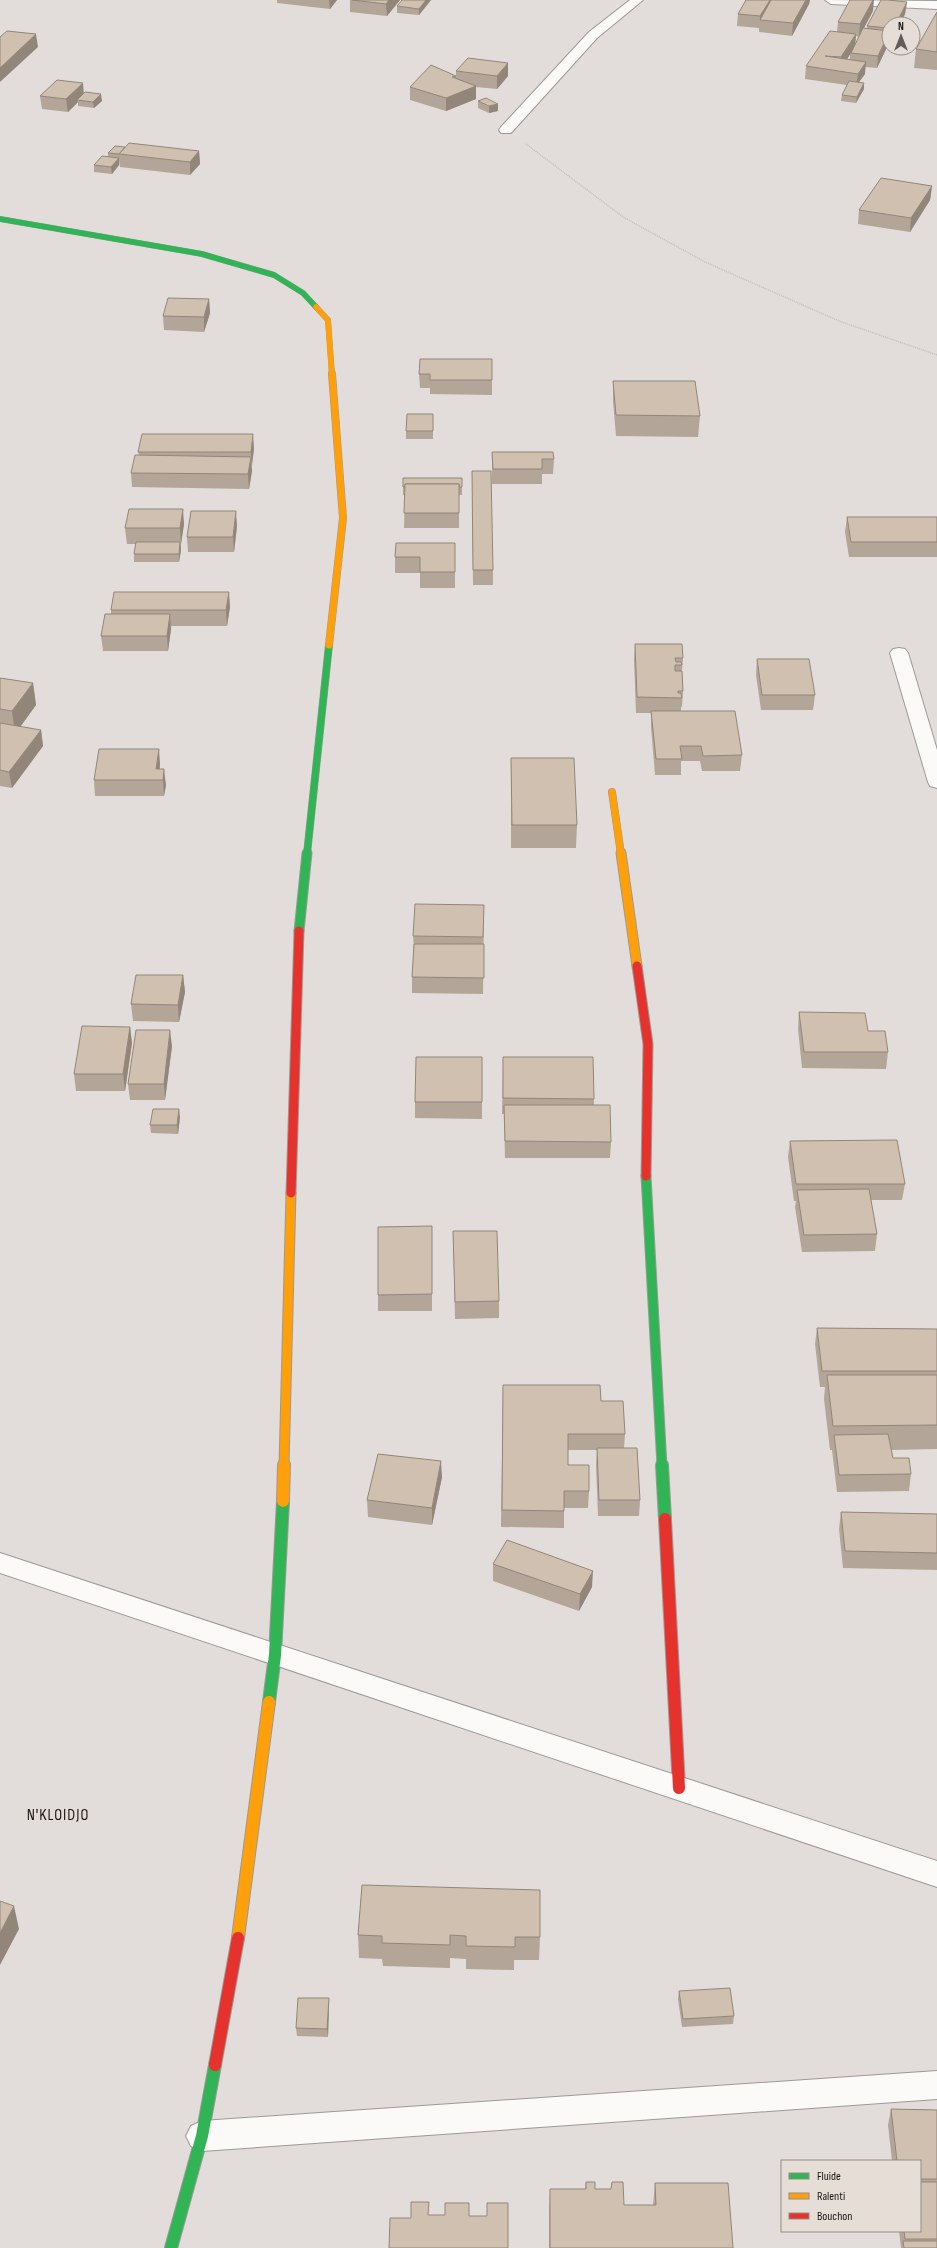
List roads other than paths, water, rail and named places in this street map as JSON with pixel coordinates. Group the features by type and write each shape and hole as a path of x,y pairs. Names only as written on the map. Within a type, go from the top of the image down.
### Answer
{"street":[{"path":"506,130 593,35 637,0"},
{"path":"834,0 937,5"},
{"path":"0,219 202,254 274,275 303,293 328,320 343,518 297,951 283,1499 274,1655 236,1951 202,2136 171,2248"},
{"path":"899,653 937,782"},
{"path":"612,792 648,1044 645,1152 679,1788"},
{"path":"0,1563 937,1874"},
{"path":"202,2136 937,2085"}],"district":[{"name":"N'KLOIDJO","path":"58,1814"}]}
